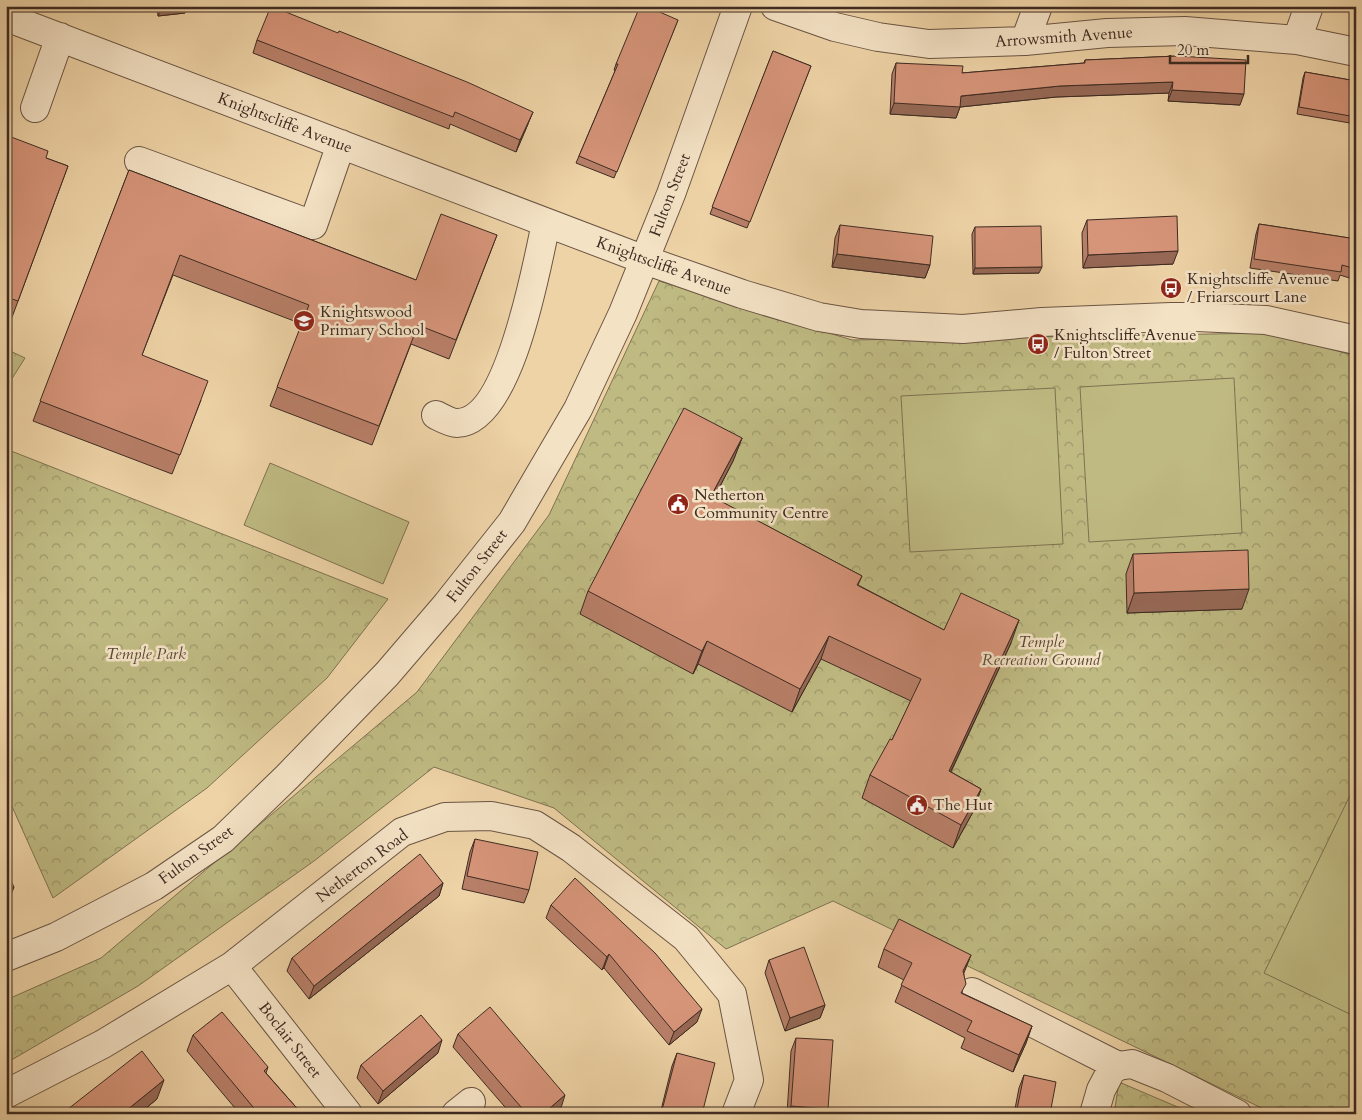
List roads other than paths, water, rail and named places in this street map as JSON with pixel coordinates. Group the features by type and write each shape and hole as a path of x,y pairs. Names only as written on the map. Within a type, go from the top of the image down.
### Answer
{"street":[{"path":"6,17 12,6"},
{"name":"Fulton Street","path":"6,957 56,937 154,886 223,839 287,778 387,674 447,604 512,522 578,409 624,313 671,194 738,6"},
{"name":"Arrowsmith Avenue","path":"775,6 835,27 878,37 929,44 1025,41 1107,33 1186,31 1297,40 1356,52"},
{"path":"1025,41 1038,6"},
{"path":"1297,40 1309,6"},
{"name":"Knightscliffe Avenue","path":"6,17 645,260 742,294 819,317 861,324 963,329 1042,322 1196,317 1266,320 1356,340"},
{"path":"35,108 60,37"},
{"path":"139,161 313,225 341,144"},
{"path":"436,415 456,423 471,420 484,407 500,385 521,329 546,223"},
{"name":"Netherton Road","path":"6,1094 103,1044 232,966 402,832 445,817 492,816 535,825 571,848 686,938 732,994 750,1080 736,1114"},
{"name":"Boclair Street","path":"232,966 348,1114"},
{"path":"972,992 1118,1066"},
{"path":"1094,1114 1101,1090 1111,1071 1118,1066 1132,1064 1167,1078 1237,1114"}],"place":[{"name":"Knightscliffe Avenue / Friarscourt Lane","path":"1171,288"},
{"name":"Knightswood Primary School","path":"304,321"},
{"name":"Knightscliffe Avenue / Fulton Street","path":"1038,344"},
{"name":"Netherton Community Centre","path":"678,504"},
{"name":"The Hut","path":"917,805"}],"park label":[{"name":"Temple Recreation Ground","path":"1041,651"},
{"name":"Temple Park","path":"146,654"}]}
